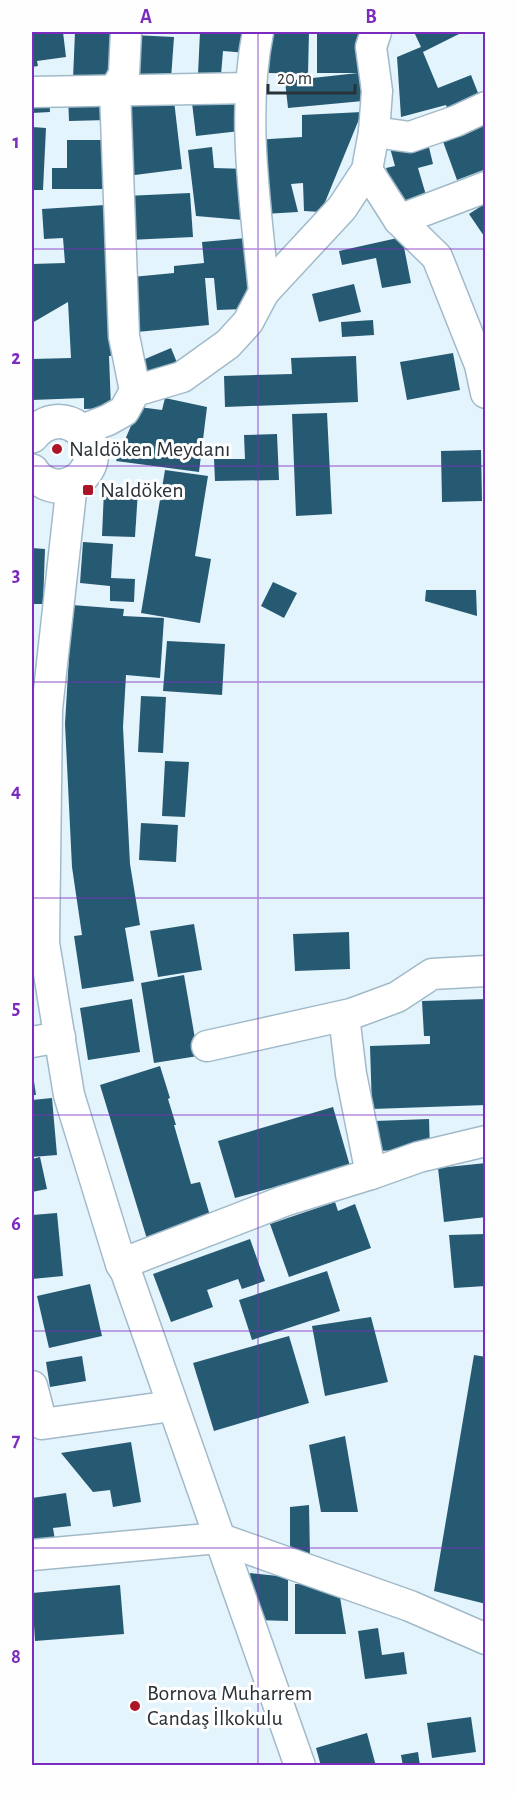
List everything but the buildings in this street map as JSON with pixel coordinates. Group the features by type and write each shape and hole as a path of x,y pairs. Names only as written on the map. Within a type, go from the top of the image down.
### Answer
{"street":[{"path":"82,430 124,411 135,391 124,336 115,90 124,74 126,32"},
{"path":"258,32 251,87 252,169 264,292"},
{"path":"135,391 182,377 228,344 248,322 264,292 342,208 367,170 374,132 377,91 371,48 376,32"},
{"path":"32,92 251,87"},
{"path":"374,132 410,137 456,121 486,107"},
{"path":"367,170 399,220 436,257 484,374"},
{"path":"399,220 486,188"},
{"path":"33,431 44,424 64,421 82,430 88,439 91,459 81,478 47,486 47,709 38,808 46,1040 69,1095 121,1264 126,1272 300,1766"},
{"path":"207,1046 344,1016 397,998 432,974 486,971"},
{"path":"344,1016 351,1074 371,1174"},
{"path":"121,1264 284,1202 419,1157 486,1141"},
{"path":"32,1386 42,1424 172,1406"},
{"path":"32,1555 218,1538 410,1606 486,1639"}],"place":[{"name":"Naldöken Meydanı","path":"57,449"},
{"name":"Naldöken","path":"88,490"},
{"name":"Bornova Muharrem Candaş İlkokulu","path":"135,1706"}]}
